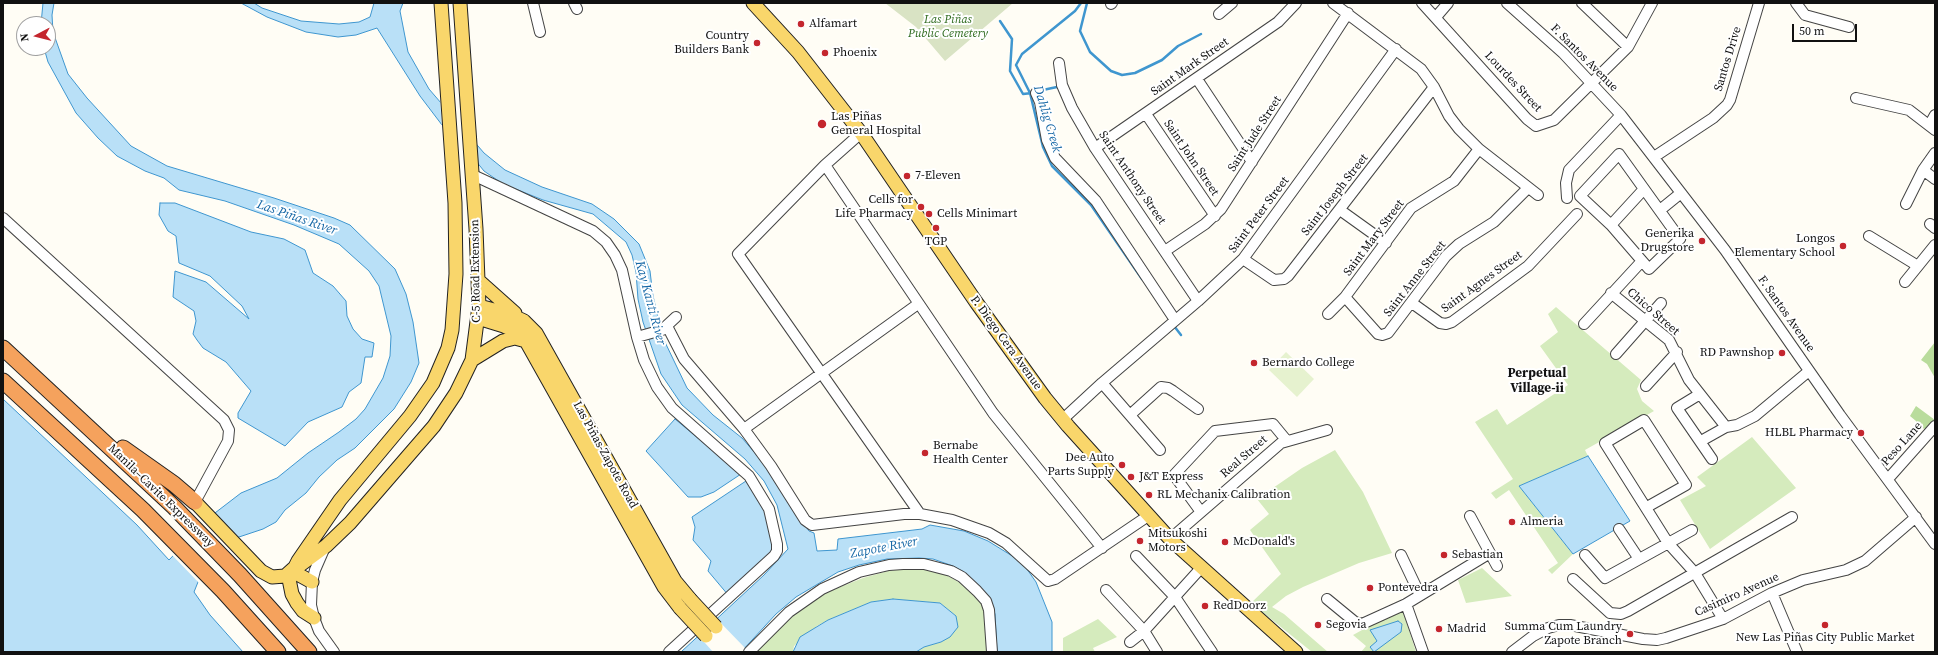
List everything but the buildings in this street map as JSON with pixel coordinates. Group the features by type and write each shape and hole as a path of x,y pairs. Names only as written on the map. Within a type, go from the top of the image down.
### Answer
{"highway":[{"name":"Manila–Cavite Expressway","path":"3,348 80,418 194,527 240,575 309,652"},
{"name":"Manila–Cavite Expressway","path":"3,381 109,478 176,543 223,591 278,652"},
{"path":"80,418 174,484 198,505"}],"main road":[{"name":"C-5 Road Extension","path":"292,570 340,500 424,397 441,366 452,330 456,302 456,229 452,150 441,3"},
{"name":"C-5 Road Extension","path":"198,505 257,567 272,577 281,577 326,546 370,502 434,426 456,393 472,360 479,312 469,122 460,3"},
{"name":"P. Diego Cera Avenue","path":"753,3 798,52 862,133 976,302 1062,420 1170,539 1296,652"},
{"path":"453,176 472,171"},
{"path":"478,280 524,321"},
{"name":"Las Piñas-Zapote Road","path":"479,312 509,314 524,321 536,333 671,574 685,604"},
{"name":"Las Piñas-Zapote Road","path":"479,312 517,332 526,341 664,588 685,604 711,631"},
{"path":"472,360 503,341 515,338 526,341"},
{"path":"292,570 312,582"},
{"path":"292,570 292,594 303,611 314,618"}],"street":[{"path":"533,3 540,32"},
{"path":"1219,14 1232,3"},
{"name":"Saint Mark Street","path":"1095,148 1278,22 1296,3"},
{"path":"1333,3 1421,69 1434,87 1449,116 1459,129 1479,149 1538,195"},
{"name":"Lourdes Street","path":"1422,3 1527,119 1536,126 1554,120 1591,83"},
{"path":"1436,17 1448,3"},
{"name":"F. Santos Avenue","path":"1507,3 1563,53 1621,115 1742,274 1809,371 1935,544"},
{"path":"1591,83 1628,47 1652,3"},
{"name":"Santos Drive","path":"1654,157 1713,118 1730,100 1759,3"},
{"path":"1796,3 1805,15 1849,27"},
{"path":"1588,5 1628,47"},
{"name":"Saint Jude Street","path":"1165,251 1215,216 1225,204 1348,13"},
{"name":"Saint Peter Street","path":"1062,420 1102,382 1198,301 1243,259 1396,49"},
{"name":"Saint Anthony Street","path":"1059,63 1062,85 1072,108 1095,148 1198,301"},
{"path":"1197,79 1252,162"},
{"name":"Saint Joseph Street","path":"1243,259 1269,278 1279,281 1288,276 1434,87"},
{"path":"1036,93 1040,102 1047,140 1055,158 1096,200 1175,320"},
{"path":"1856,98 1909,110 1933,123"},
{"name":"Saint John Street","path":"1146,114 1215,216"},
{"path":"1567,198 1566,183 1569,170 1621,115"},
{"path":"862,133 825,165 738,254 920,514"},
{"name":"Saint Mary Street","path":"1328,314 1345,297 1411,208 1454,181 1479,149"},
{"path":"1906,204 1923,170 1935,153"},
{"path":"1619,154 1644,189 1680,239 1649,268 1611,225 1580,196 1619,154"},
{"path":"825,165 993,413 1102,548"},
{"path":"1923,170 1935,179"},
{"path":"472,171 593,231 606,242 615,254 622,270 640,337 644,360 657,387 672,408 749,476 757,486 769,509 777,551 770,562 669,652"},
{"name":"Saint Anne Street","path":"1345,297 1374,331 1382,335 1388,333 1451,252 1459,244 1494,222 1528,188"},
{"path":"1611,225 1644,189"},
{"path":"1662,213 1683,195"},
{"path":"1340,210 1386,243"},
{"name":"Saint Agnes Street","path":"1412,303 1440,323 1446,324 1452,322 1528,266 1577,214"},
{"path":"3,218 224,420 229,430 228,441 198,505"},
{"path":"1869,236 1918,266"},
{"path":"1906,282 1935,245"},
{"path":"1584,324 1642,261"},
{"name":"Chico Street","path":"1611,293 1669,340 1677,352 1689,380 1726,427"},
{"path":"744,429 823,374 918,304"},
{"path":"1616,354 1661,304"},
{"path":"640,337 664,328 676,317"},
{"path":"664,328 684,359 744,429 771,466 805,520 812,525 920,514 952,520 989,533 1006,543 1048,580 1055,579 1148,516"},
{"path":"1646,386 1677,352"},
{"path":"1701,441 1726,427 1743,423 1755,416 1809,371"},
{"path":"1102,382 1160,450"},
{"path":"1130,414 1161,387 1168,388 1198,409"},
{"path":"1700,394 1677,408 1712,459"},
{"path":"1647,507 1686,485 1644,420 1606,443 1647,507 1668,544 1695,573 1723,618"},
{"name":"Real Street","path":"1201,512 1174,475 1215,431 1273,424 1287,440"},
{"name":"Peso Lane","path":"1888,479 1935,426"},
{"name":"Real Street","path":"1170,539 1281,443 1287,440 1327,430"},
{"path":"1470,516 1497,566"},
{"path":"1573,579 1610,613 1621,614 1792,517"},
{"name":"Casimiro Avenue","path":"1512,652 1533,636 1548,628 1559,625 1570,625 1656,640 1723,618 1772,593 1803,580 1846,570 1865,561 1916,517"},
{"path":"1619,529 1639,559"},
{"path":"1585,555 1604,578 1692,530"},
{"path":"326,546 315,570 312,582 311,605 319,631 334,652"},
{"path":"1327,599 1355,622 1362,624 1406,604 1490,553"},
{"path":"1401,555 1420,595"},
{"path":"1136,556 1175,597 1212,652"},
{"path":"750,652 789,612 822,589 860,572 903,564 924,564 951,571 962,577 986,601 990,610 992,652"},
{"path":"1130,642 1144,631 1201,568"},
{"path":"1106,590 1144,631 1158,652"},
{"path":"1772,593 1797,652"},
{"path":"1406,604 1422,650"}],"green space":[{"name":"Las Piñas Public Cemetery","path":"885,3 1013,3 945,61 916,27"},
{"path":"1556,307 1641,380 1637,389 1642,401 1654,411 1585,450 1588,456 1519,486 1573,554 1552,574 1548,570 1558,563 1509,490 1496,499 1491,493 1513,479 1475,422 1497,409 1507,425 1568,385 1540,346 1558,332 1548,314"},
{"path":"1935,342 1935,378 1927,364 1921,360"},
{"path":"1286,352 1314,379 1297,397 1269,370"},
{"path":"1916,406 1935,420 1929,429 1918,428 1916,421 1910,416"},
{"path":"1752,437 1796,488 1710,549 1680,500 1706,486 1697,477"},
{"path":"1335,450 1363,492 1392,553 1359,563 1303,587 1286,596 1272,607 1284,614 1328,652 1312,652 1251,603 1281,574 1250,530 1269,514 1257,499 1302,468"},
{"path":"1482,568 1512,596 1466,603 1458,580"},
{"path":"904,569 941,572 962,584 982,603 985,613 987,652 916,652 924,647 941,642 956,616 940,603 893,599 871,602 828,620 817,626 794,646 793,652 756,652 778,628 798,611 825,593 863,578 888,571"},
{"path":"1402,608 1416,652 1361,652 1366,646 1353,635"},
{"path":"1098,619 1117,637 1093,648 1095,652 1063,652 1063,638"}],"water":[{"path":"43,3 54,3 52,16 42,16"},
{"path":"241,3 254,3 262,8 301,21 339,24 359,22 370,17 374,3 403,3 400,11 408,52 429,89 484,153 505,170 542,187 592,204 614,219 639,244 650,271 653,296 663,338 687,388 713,415 742,438 768,468 809,531 814,533 817,551 837,550 838,539 922,529 930,525 964,531 988,541 1022,562 1036,582 1052,622 1052,652 997,652 995,614 990,601 964,572 953,566 933,559 919,558 887,559 859,565 838,572 796,597 776,614 741,652 681,652 764,575 788,549 777,505 764,481 745,459 682,405 661,374 643,322 638,299 636,272 632,255 626,242 593,214 543,200 503,184 484,171 459,140 442,125 420,96 377,28 356,35 338,37 306,32 267,17"},
{"name":"Las Piñas River","path":"56,40 68,74 87,98 131,146 167,166 274,198 334,218 350,225 395,269 406,294 413,322 419,363 411,382 394,409 355,448 337,460 319,477 306,493 285,510 276,522 263,529 227,541 204,567 194,592 210,615 243,652 3,652 3,399 137,525 169,560 211,516 241,493 277,478 308,453 356,419 365,409 383,378 390,356 391,336 379,286 369,271 339,244 294,225 225,201 179,190 164,178 145,171 117,156 98,138 76,113 48,62 46,56 56,56"},
{"path":"160,203 175,203 251,232 284,239 305,250 313,273 333,286 346,301 347,316 353,329 362,339 374,343 372,357 365,357 361,383 349,392 342,407 308,422 285,446 238,418 238,413 251,391 226,362 203,348 193,334 196,321 194,311 173,297 175,271 206,282 249,319 242,306 210,276 179,263 176,236 168,231 159,215"},
{"path":"675,419 741,474 714,492 701,497 688,497 646,451"},
{"path":"1588,456 1630,521 1573,554 1519,486"},
{"path":"746,481 766,510 774,549 729,596 708,571 711,561 693,540 695,527 692,517"},
{"path":"893,599 940,603 956,616 958,627 950,637 941,642 924,647 916,652 793,652 800,637 828,620 871,602"},
{"path":"1398,621 1402,624 1401,632 1374,652 1370,647 1377,641 1370,630"}],"pier":[{"path":"440,99 477,142 478,167 458,142 442,128"},
{"path":"205,520 227,544 206,568 200,584 172,555"},
{"path":"715,617 746,649 743,652 713,652 697,634"}],"waterway":[{"name":"Dahlig Creek","path":"1081,3 1075,11 1022,54 1016,65 1030,93 1043,147 1052,166 1091,205 1142,279"},
{"name":"Dahlig Creek","path":"1087,3 1080,31 1090,52 1111,71 1122,75 1135,73 1162,60 1178,46 1201,34"},
{"path":"1000,21 1012,39 1010,71 1023,94 1032,93"},
{"path":"1038,91 1057,87"},
{"path":"1174,326 1181,335"}],"place":[{"name":"Alfamart","path":"801,24"},
{"name":"Country Builders Bank","path":"757,43"},
{"name":"Phoenix","path":"825,53"},
{"name":"Las Piñas General Hospital","path":"822,124"},
{"name":"7-Eleven","path":"907,176"},
{"name":"Cells for Life Pharmacy","path":"921,207"},
{"name":"Cells Minimart","path":"929,214"},
{"name":"TGP","path":"936,228"},
{"name":"Generika Drugstore","path":"1702,241"},
{"name":"Longos Elementary School","path":"1843,246"},
{"name":"RD Pawnshop","path":"1782,353"},
{"name":"Bernardo College","path":"1254,363"},
{"name":"HLBL Pharmacy","path":"1861,433"},
{"name":"Bernabe Health Center","path":"925,453"},
{"name":"Dee Auto Parts Supply","path":"1122,465"},
{"name":"J&T Express","path":"1131,477"},
{"name":"RL Mechanix Calibration","path":"1149,495"},
{"name":"Almeria","path":"1512,522"},
{"name":"Mitsukoshi Motors","path":"1140,541"},
{"name":"McDonald's","path":"1225,542"},
{"name":"Sebastian","path":"1444,555"},
{"name":"Pontevedra","path":"1370,588"},
{"name":"RedDoorz","path":"1205,606"},
{"name":"Segovia","path":"1318,625"},
{"name":"New Las Piñas City Public Market","path":"1825,625"},
{"name":"Madrid","path":"1439,629"},
{"name":"Summa Cum Laundry Zapote Branch","path":"1630,634"}],"district":[{"name":"Perpetual Village-ii","path":"1537,382"}],"water label":[{"name":"Kay Kanti River","path":"650,303"},
{"name":"Zapote River","path":"884,548"}]}
